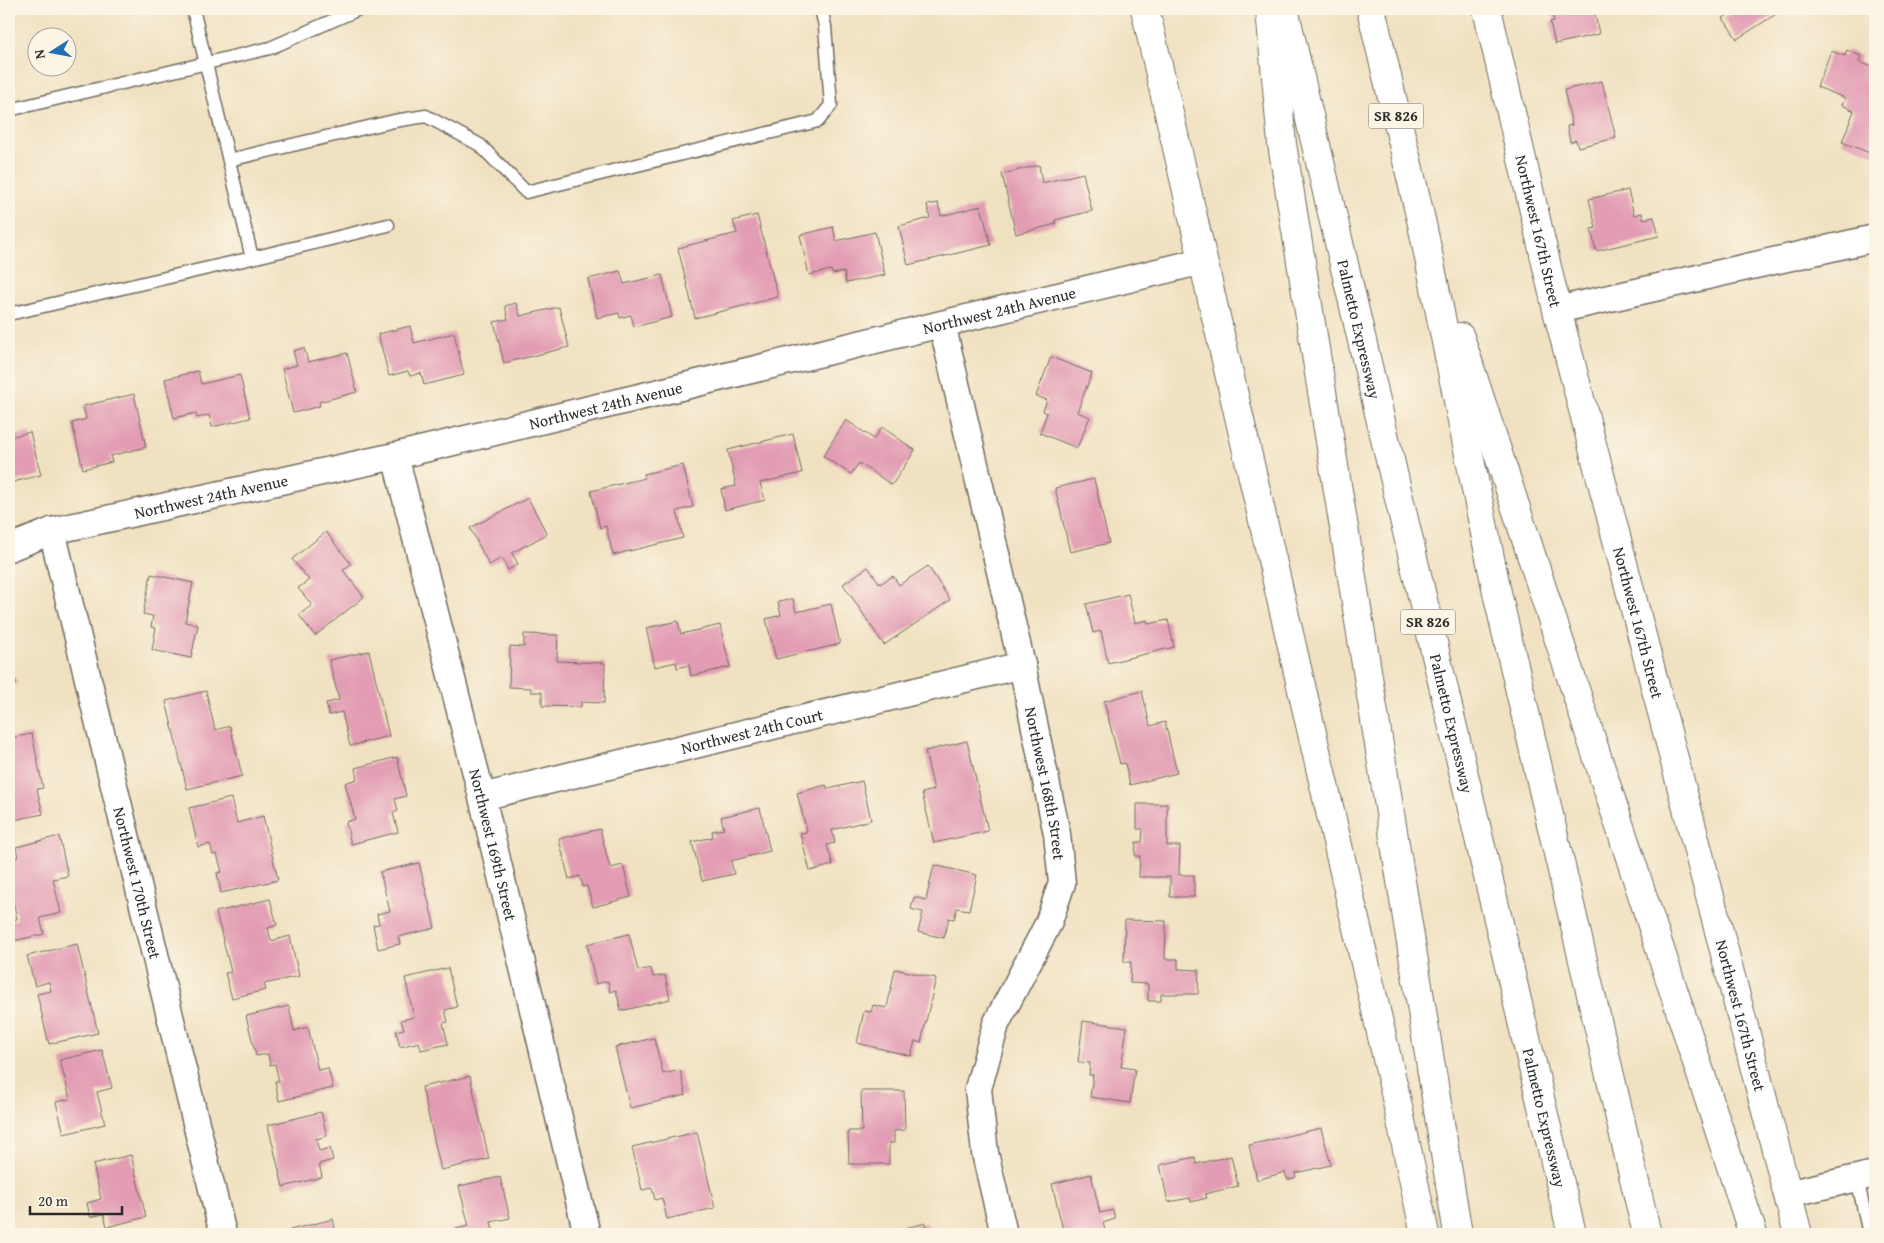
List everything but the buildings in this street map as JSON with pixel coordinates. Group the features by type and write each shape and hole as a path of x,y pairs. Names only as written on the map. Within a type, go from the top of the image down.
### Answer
{"main road":[{"path":"1145,9 1395,1093 1425,1234"},
{"path":"1270,9 1284,154 1458,1234"},
{"name":"Palmetto Expressway","path":"1284,9 1572,1234"},
{"name":"SR 826","path":"1371,9 1422,224 1498,597 1646,1234"},
{"name":"Northwest 167th Street","path":"1487,9 1557,310 1798,1234"},
{"path":"1422,224 1507,478 1753,1234"}],"street":[{"path":"1557,310 1874,243"},
{"name":"Northwest 24th Avenue","path":"9,548 52,531 395,456 1203,261"},
{"name":"Northwest 168th Street","path":"942,324 1022,665 1057,834 1062,883 1048,924 996,1024 978,1089 985,1153 1004,1234"},
{"name":"Northwest 169th Street","path":"395,456 482,797 587,1234"},
{"name":"Northwest 170th Street","path":"52,531 223,1234"},
{"name":"Northwest 24th Court","path":"482,797 1022,665"},
{"path":"1787,1194 1866,1176"}],"lane":[{"path":"193,9 252,258"},
{"path":"9,110 270,48 359,9"},
{"path":"229,160 394,121 426,116 480,145 526,192 818,121 831,105 822,9"},
{"path":"9,314 388,225"},
{"path":"1866,1176 1870,1234"}]}
